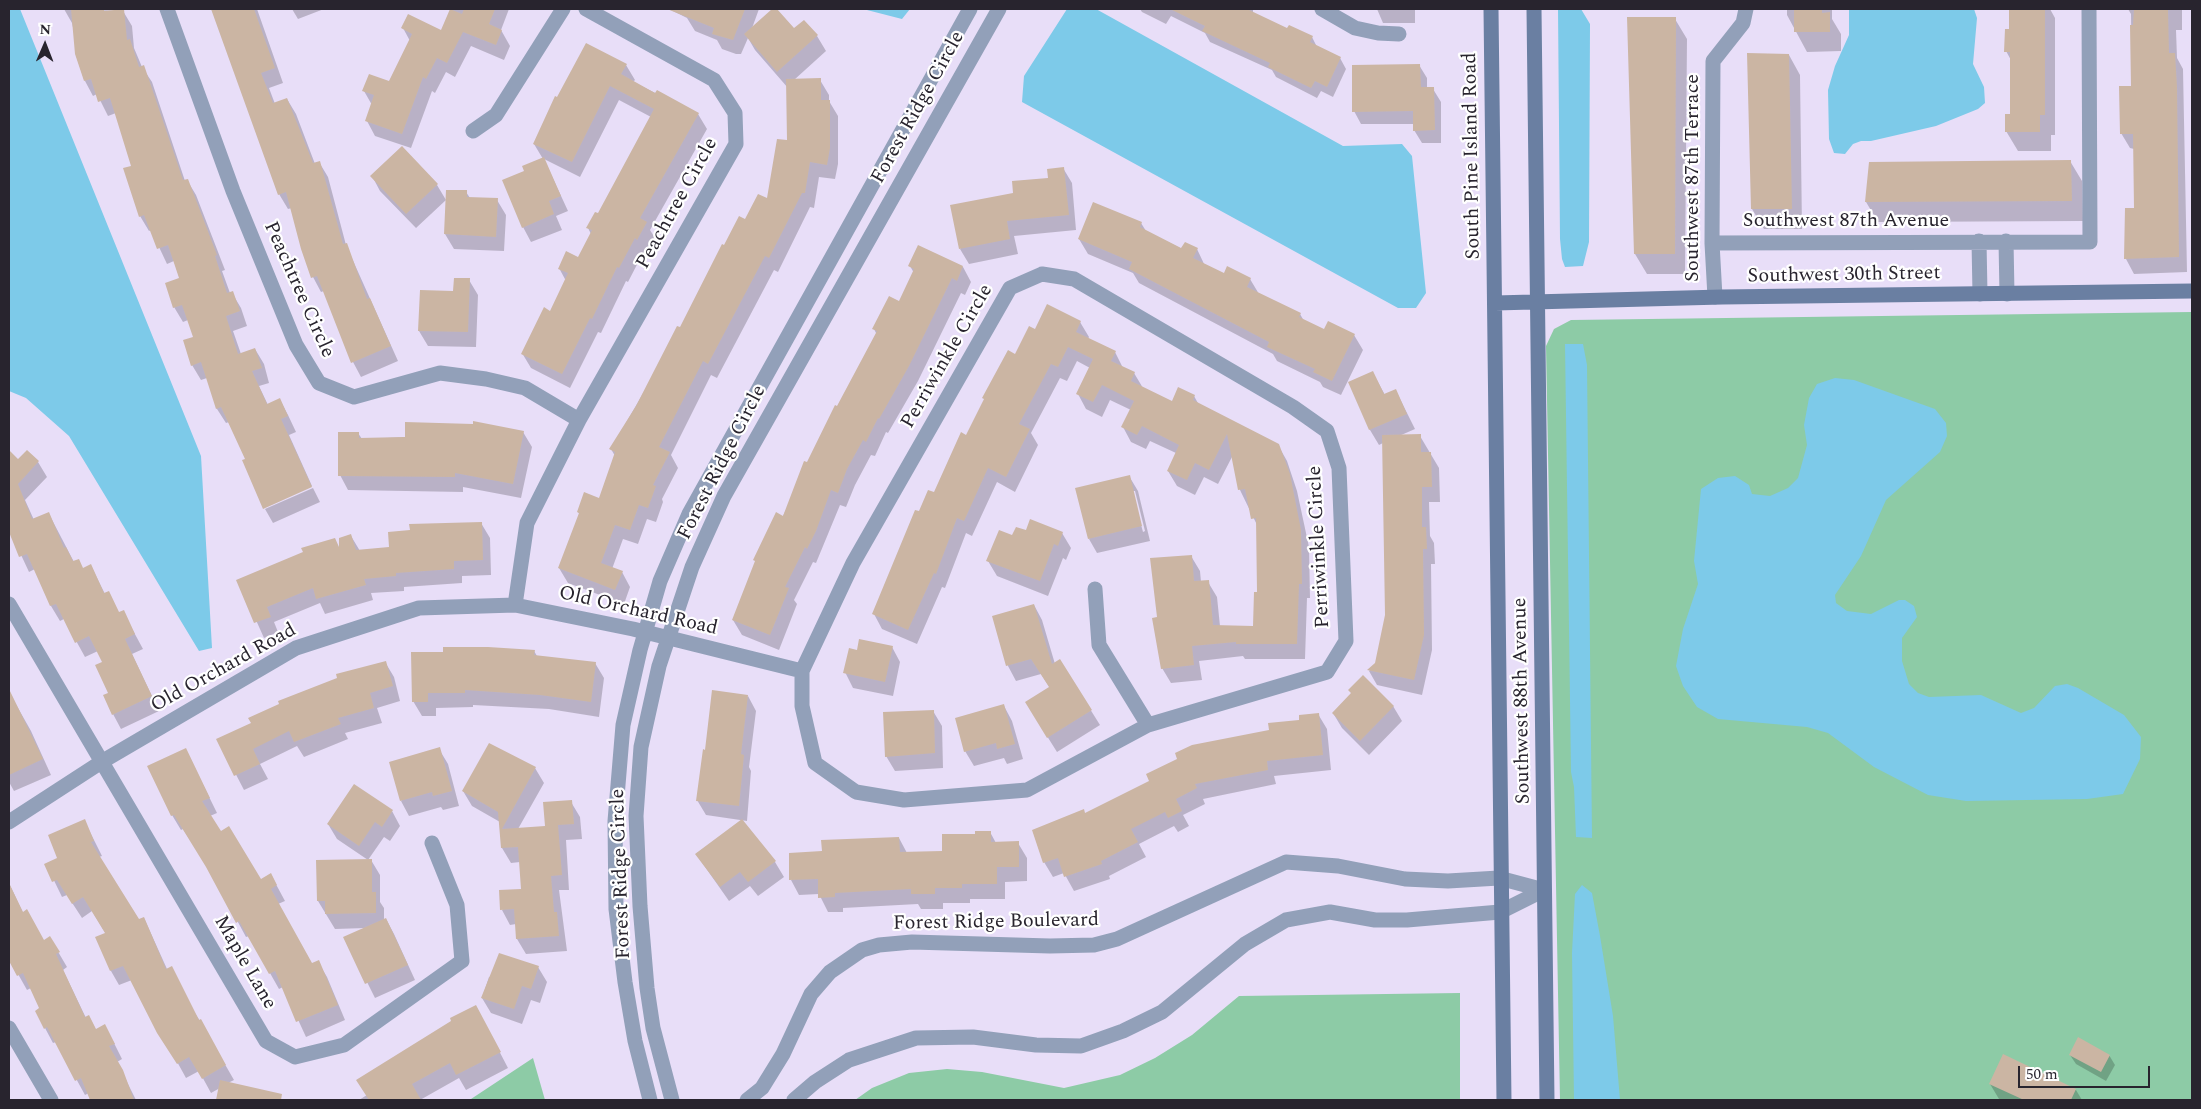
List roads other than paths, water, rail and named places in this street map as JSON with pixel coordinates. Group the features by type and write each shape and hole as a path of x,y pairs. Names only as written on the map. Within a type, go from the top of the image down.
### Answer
{"main road":[{"name":"South Pine Island Road","path":"1491,9 1495,304"},
{"path":"1534,9 1537,302"},
{"name":"Southwest 30th Street","path":"1495,304 1715,297 2192,291"},
{"name":"Southwest 88th Avenue","path":"1537,302 1547,1100"},
{"name":"Southwest 88th Avenue","path":"1495,304 1500,912 1504,1100"}],"street":[{"name":"Peachtree Circle","path":"168,9 233,191 296,346 319,383 354,397 440,373 486,379 525,388 579,420"},
{"path":"473,131 496,114 563,9"},
{"name":"Peachtree Circle","path":"514,605 527,523 579,420 736,144 735,113 714,80 586,9"},
{"name":"Forest Ridge Circle","path":"650,1100 635,1041 624,982 616,909 615,821 623,725 660,581 689,514 970,9"},
{"name":"Forest Ridge Circle","path":"672,1100 653,1028 647,988 640,906 636,816 641,747 659,666 692,567 724,496 998,9"},
{"path":"1322,9 1355,28 1378,33 1399,34"},
{"name":"Southwest 87th Terrace","path":"1715,297 1712,243 1714,61 1743,23 1746,9"},
{"name":"Southwest 87th Avenue","path":"1712,243 2090,242 2089,9"},
{"path":"1979,241 1980,294"},
{"path":"2006,242 2007,294"},
{"name":"Perriwinkle Circle","path":"1042,274 1074,279 1293,407 1327,430 1339,468 1346,641 1327,672 1148,725 1027,790 904,800 856,792 815,763 802,706 802,671 853,562 1010,288 1042,274"},
{"path":"1095,589 1099,645 1148,725"},
{"name":"Maple Lane","path":"9,604 103,761 266,1042 296,1057 344,1045 462,961 457,905 432,843"},
{"name":"Old Orchard Road","path":"9,822 103,761 296,648 419,608 514,605 668,638 802,671"},
{"name":"Forest Ridge Boulevard","path":"747,1100 762,1088 783,1054 811,994 830,972 862,950 879,944 912,942 1050,946 1094,945 1117,939 1286,862 1338,866 1405,879 1448,881 1500,878 1544,890"},
{"path":"794,1100 815,1082 849,1060 916,1038 973,1037 1054,1046 1081,1046 1122,1031 1162,1012 1245,944 1286,920 1330,912 1375,920 1406,920 1500,912 1544,890"},
{"path":"9,1028 51,1100"}],"water":[{"path":"9,9 20,9 201,456 212,648 199,651 69,436 26,398 9,391"},
{"path":"863,9 910,9 902,19"},
{"path":"1067,9 1096,9 1343,146 1402,144 1412,156 1426,293 1416,308 1398,308 1022,102 1024,76"},
{"path":"1558,9 1581,9 1590,24 1589,242 1583,266 1565,267 1562,259 1560,239"},
{"path":"1849,9 1974,9 1977,18 1973,64 1984,87 1985,103 1978,109 1936,126 1871,141 1861,141 1853,144 1845,154 1834,153 1829,139 1828,90 1835,66 1849,35"},
{"path":"1565,344 1583,344 1587,365 1592,838 1576,837 1574,787 1571,772"},
{"path":"1835,378 1854,380 1935,409 1946,423 1947,436 1940,452 1886,500 1861,556 1835,595 1836,603 1847,611 1871,614 1899,600 1905,600 1914,606 1917,617 1902,638 1902,661 1909,684 1918,693 1929,697 1981,695 2021,713 2034,708 2055,686 2067,684 2078,688 2124,715 2141,737 2140,759 2123,794 2087,799 1966,801 1928,795 1874,767 1828,733 1807,727 1718,719 1697,707 1683,686 1676,666 1683,629 1698,584 1694,561 1701,489 1718,478 1735,476 1749,485 1752,494 1770,496 1788,488 1798,478 1807,445 1804,425 1809,398 1817,384"},
{"path":"1582,885 1592,893 1600,936 1613,1016 1620,1100 1574,1100 1572,953 1575,894"}]}
